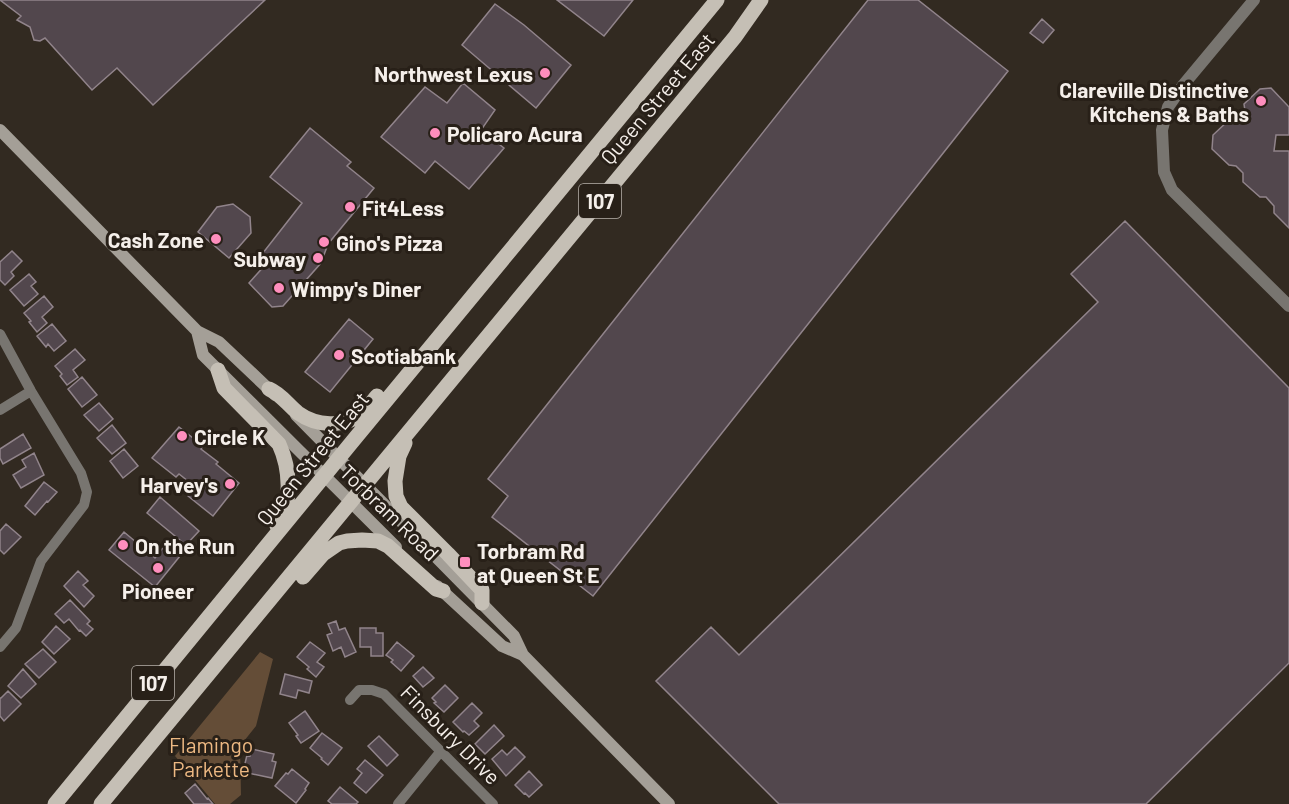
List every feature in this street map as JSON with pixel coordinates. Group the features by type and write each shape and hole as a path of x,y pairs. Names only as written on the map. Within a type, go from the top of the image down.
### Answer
{"main road":[{"name":"Queen Street East","path":"55,804 717,0"},
{"name":"Queen Street East","path":"101,804 728,46 761,0"},
{"name":"Torbram Road","path":"0,130 197,331 219,342 339,458 514,636 523,655 669,804"},
{"name":"Torbram Road","path":"197,331 203,355 324,476 502,646 523,655"},
{"path":"269,389 276,392 299,414 316,422 340,423 360,415 410,355 424,355"},
{"path":"218,370 224,388 279,444 284,456 288,480 284,512 280,521 254,555 253,563"},
{"path":"435,399 432,410 403,445 395,481 396,496 401,507 482,590 482,603"},
{"path":"243,635 258,632 323,554 339,543 347,541 378,541 388,546 436,589 443,591"}],"street":[{"path":"1254,0 1184,84 1168,107 1162,130 1164,172 1172,190 1289,306"},
{"path":"0,334 31,391 81,473 87,492 84,505 41,561 16,628 0,647"},
{"path":"0,410 31,391"},
{"name":"Finsbury Drive","path":"350,700 359,690 372,690 384,694 493,804"},
{"path":"398,804 441,751"}],"green space":[{"name":"Flamingo Parkette","path":"260,652 273,659 256,726 240,746 241,795 230,804 215,804 175,756"}],"building":[{"path":"0,0 265,0 153,105 117,68 92,90 45,38 40,41 34,40 30,27 17,20 21,16"},
{"path":"557,0 633,0 604,36"},
{"path":"868,0 918,0 1008,71 593,596 492,517 508,496 488,479"},
{"path":"495,4 571,65 536,108 462,45"},
{"path":"1042,19 1054,30 1043,43 1030,33"},
{"name":"Policaro Acura","path":"463,83 495,110 481,130 504,148 469,189 435,161 425,173 381,137 425,87 447,103"},
{"path":"1271,88 1289,107 1289,135 1276,135 1274,151 1289,151 1289,228 1274,213 1274,206 1266,197 1260,197 1243,182 1243,173 1236,166 1229,165 1212,149 1213,135 1229,120 1236,120 1245,111 1244,104 1260,89"},
{"path":"310,128 351,162 347,166 374,188 328,244 321,263 283,306 272,307 249,283 266,264 259,258 302,203 270,177"},
{"path":"233,204 250,217 251,233 229,258 198,232 217,207"},
{"path":"1125,221 1289,388 1289,663 1146,804 779,804 656,681 711,627 739,655 1098,302 1071,274"},
{"path":"12,251 22,261 11,272 14,276 5,285 0,280 0,262"},
{"path":"29,274 36,282 31,286 38,294 24,306 10,290"},
{"path":"44,296 53,307 42,317 47,323 37,332 24,313"},
{"name":"Scotiabank","path":"349,319 373,339 330,392 305,372"},
{"path":"52,324 66,341 54,351 48,344 46,347 37,336"},
{"path":"75,349 85,360 73,370 78,377 67,385 55,366"},
{"path":"82,377 97,395 82,407 68,389"},
{"path":"99,403 113,419 99,431 84,415"},
{"path":"112,425 126,443 112,454 97,438"},
{"path":"179,427 203,446 201,449 239,483 213,516 188,496 193,490 190,488 193,485 179,474 176,477 152,458"},
{"path":"23,434 31,448 3,464 0,449"},
{"path":"124,449 138,466 123,478 110,461"},
{"path":"34,453 44,475 21,488 13,475 26,467 22,460"},
{"path":"44,482 57,492 35,515 25,506"},
{"path":"160,497 199,531 186,545 147,513"},
{"path":"6,524 21,537 4,554 0,550 0,531"},
{"path":"124,532 155,558 166,544 180,556 155,587 109,550"},
{"path":"78,571 88,581 83,585 94,596 84,607 64,586"},
{"path":"70,600 90,621 87,624 93,629 86,636 69,619 64,623 55,614"},
{"path":"336,621 339,630 345,628 356,652 345,657 341,647 333,651 327,635 332,633 328,624"},
{"path":"56,626 70,639 54,654 42,642"},
{"path":"360,628 376,628 376,633 383,633 383,656 371,656 371,647 360,647"},
{"path":"310,642 325,653 317,662 324,667 316,677 307,669 309,667 297,657"},
{"path":"397,642 414,656 401,671 386,655"},
{"path":"43,649 56,662 39,678 25,664"},
{"path":"423,667 434,678 423,687 413,676"},
{"path":"23,669 36,684 21,698 8,686"},
{"path":"285,674 312,681 309,693 298,690 296,698 280,694"},
{"path":"445,685 458,698 444,712 432,698"},
{"path":"8,691 21,704 4,721 0,716 0,698"},
{"path":"472,703 482,713 474,721 479,726 469,735 453,722"},
{"path":"305,711 319,731 301,743 289,723"},
{"path":"494,725 504,736 485,754 475,744"},
{"path":"322,733 342,748 328,765 310,748"},
{"path":"379,736 398,755 387,766 368,746"},
{"path":"515,747 525,757 506,776 492,759 502,750 507,755"},
{"path":"252,749 274,754 272,761 276,762 272,778 243,772 247,755 250,756"},
{"path":"365,760 383,775 366,793 354,783 362,773 357,769"},
{"path":"292,769 309,783 296,803 275,786"},
{"path":"529,771 542,785 529,797 515,785"},
{"path":"195,784 213,804 194,804 185,793"},
{"path":"340,787 358,802 356,804 332,804 328,801"}],"place":[{"name":"Northwest Lexus","path":"545,73"},
{"name":"Clareville Distinctive Kitchens & Baths","path":"1261,101"},
{"name":"Policaro Acura","path":"435,133"},
{"name":"Fit4Less","path":"350,207"},
{"name":"Cash Zone","path":"216,239"},
{"name":"Gino's Pizza","path":"324,242"},
{"name":"Subway","path":"318,258"},
{"name":"Wimpy's Diner","path":"279,288"},
{"name":"Scotiabank","path":"339,355"},
{"name":"Circle K","path":"182,436"},
{"name":"Harvey's","path":"230,484"},
{"name":"On the Run","path":"123,545"},
{"name":"Torbram Rd at Queen St E","path":"465,562"},
{"name":"Pioneer","path":"158,568"}]}
